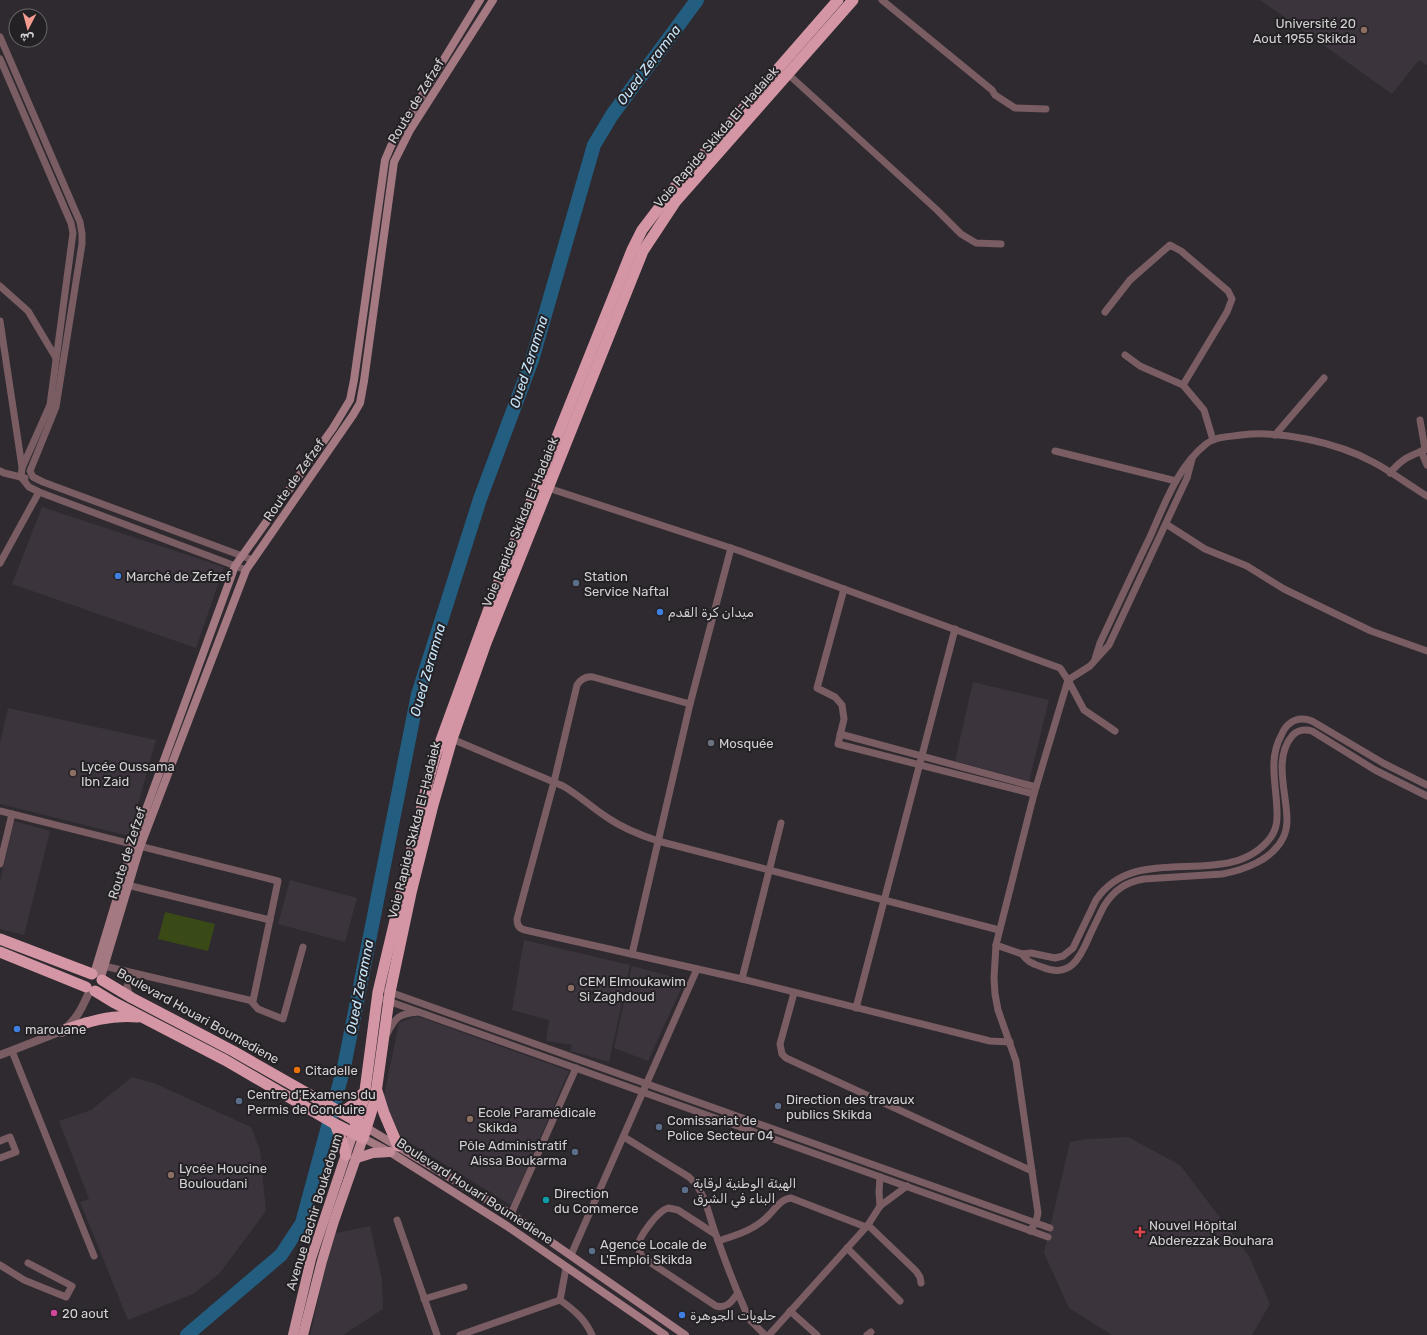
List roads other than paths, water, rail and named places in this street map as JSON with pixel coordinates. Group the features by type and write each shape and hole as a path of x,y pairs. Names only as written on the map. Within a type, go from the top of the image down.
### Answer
{"highway":[{"name":"Voie Rapide Skikda El-Hadaiek","path":"357,1121 364,1098 428,781 436,754 473,651 632,250 642,230 674,188 838,0"},
{"name":"Voie Rapide Skikda El-Hadaiek","path":"365,1133 376,1090 383,1043 384,995 433,805 452,739 486,643 643,251 676,201 853,0"},
{"name":"Boulevard Houari Boumediene","path":"0,938 98,973 130,996 233,1051 357,1121 365,1133"},
{"name":"Boulevard Houari Boumediene","path":"0,952 90,989 225,1060 335,1124 353,1133 365,1133"},
{"path":"98,973 102,986 98,990 90,989 86,979 98,973"},
{"path":"62,1030 104,1018 121,1016 144,1018"},
{"path":"341,1112 349,1109 356,1103 365,1088"},
{"path":"376,1090 394,1149"},
{"name":"Avenue Bachir Boukadoum","path":"353,1133 357,1121"},
{"path":"335,1124 341,1139 351,1156"}],"main road":[{"name":"Route de Zefzef","path":"98,973 137,846 235,566 333,428 350,400 385,160 391,146 480,0"},
{"name":"Route de Zefzef","path":"137,846 246,570 342,433 360,403 394,162 410,130 494,0"},
{"name":"Avenue Bachir Boukadoum","path":"302,1335 351,1156 353,1133"},
{"name":"Boulevard Houari Boumediene","path":"365,1133 511,1214 685,1335"},
{"name":"Avenue Bachir Boukadoum","path":"293,1335 311,1259 351,1156 365,1133"},
{"name":"Boulevard Houari Boumediene","path":"394,1149 665,1335"},
{"path":"351,1156 394,1149"},
{"path":"566,1268 571,1255"}],"street":[{"path":"882,0 995,94 1015,108 1046,109"},
{"path":"0,37 80,222 82,234 74,297 56,407 30,471 33,477 43,482 253,560"},
{"path":"0,59 71,223 73,233 50,405 22,468"},
{"path":"788,74 937,210 961,234 976,243 1001,244"},
{"path":"1105,312 1130,280 1170,245 1181,251 1228,291 1232,299 1227,312 1183,385"},
{"path":"0,286 28,311 56,358"},
{"path":"0,321 22,468 21,477 29,487 246,570"},
{"path":"1126,355 1140,366 1183,385 1204,410 1213,440"},
{"path":"1275,434 1324,378"},
{"path":"1420,420 1427,464"},
{"path":"1095,659 1100,643 1179,475 1199,451 1213,440 1244,435 1275,434 1297,437 1326,444 1373,461 1427,496"},
{"path":"1390,472 1404,458 1424,450"},
{"path":"1055,451 1176,481"},
{"path":"1030,1231 1036,1222 1038,1212 1032,1171 1017,1070 1010,1042 998,1010 995,994 994,967 999,930 1035,790 1068,680 1090,666 1109,645 1187,478 1192,459"},
{"path":"0,471 43,482"},
{"path":"538,484 731,548 1060,668 1084,710 1115,731"},
{"path":"0,563 39,492"},
{"path":"1166,524 1205,549 1247,566 1284,589 1371,631 1427,651"},
{"path":"632,954 690,704 731,548"},
{"path":"844,589 817,688 835,697 842,705 844,719 838,744 920,765 1035,790"},
{"path":"856,1008 955,629"},
{"path":"690,704 589,676 582,679 577,685 554,782 517,919 518,925 522,930 742,979 990,1041 1010,1042"},
{"path":"996,945 1022,954 1031,953 1054,958 1063,956 1076,944 1100,894 1111,883 1124,875 1145,869 1227,863 1244,858 1259,849 1272,836 1277,821 1274,761 1279,739 1285,728 1291,722 1299,719 1308,719 1382,763 1427,785"},
{"path":"1022,954 1030,962 1046,969 1058,971 1069,968 1081,955 1106,902 1120,887 1144,879 1222,874 1232,872 1252,865 1270,853 1279,844 1287,827 1282,764 1284,751 1287,744 1291,737 1297,732 1304,730 1312,731 1375,770 1427,796"},
{"path":"840,734 1035,790"},
{"path":"452,739 554,782 579,796 617,824 639,835 999,930"},
{"path":"1279,739 1287,744"},
{"path":"0,811 278,881 253,1001 251,1001"},
{"path":"0,864 2,848 12,814"},
{"path":"742,979 781,823"},
{"path":"125,885 270,920"},
{"path":"98,973 141,975 251,1001 258,1010 284,1019 303,947"},
{"path":"571,1255 697,969"},
{"path":"130,996 127,987 130,979 141,975"},
{"path":"0,1055 69,1026 77,1016 90,989"},
{"path":"794,993 780,1044 782,1054 786,1058 1032,1171"},
{"path":"384,995 419,1012 1048,1237"},
{"path":"384,995 647,1084 1050,1228"},
{"path":"383,1043 393,1022 400,1016 419,1012"},
{"path":"12,1051 94,1256"},
{"path":"511,1214 576,1068"},
{"path":"624,1136 688,1177 697,1185 703,1194 715,1234 750,1320 765,1335"},
{"path":"0,1141 10,1137 16,1152 0,1158"},
{"path":"880,1177 880,1206"},
{"path":"769,1335 867,1226 880,1206 907,1186"},
{"path":"718,1241 745,1232 756,1226 768,1216 782,1200 791,1198 867,1226 916,1271 920,1277 921,1283"},
{"path":"715,1234 678,1210 668,1208 660,1212 641,1238 638,1247 642,1256 716,1306 727,1306 738,1293"},
{"path":"397,1220 437,1335"},
{"path":"847,1248 900,1301"},
{"path":"0,1265 24,1280 66,1297 72,1286 28,1263"},
{"path":"560,1300 566,1268"},
{"path":"424,1299 464,1287"},
{"path":"460,1335 560,1300"},
{"path":"560,1300 574,1310 583,1319 592,1335"},
{"path":"790,1311 817,1335"}],"waterway":[{"name":"Oued Zeramna","path":"187,1335 281,1255 302,1223 344,1067 418,694 480,499 532,360 594,145 612,115 697,0"}],"place":[{"name":"Université 20 Aout 1955 Skikda","path":"1364,30"},
{"name":"Marché de Zefzef","path":"118,576"},
{"name":"Station Service Naftal","path":"576,583"},
{"name":"ميدان كرة القدم","path":"660,612"},
{"name":"Mosquée","path":"711,743"},
{"name":"Lycée Oussama Ibn Zaid","path":"73,773"},
{"name":"CEM Elmoukawim Si Zaghdoud","path":"571,988"},
{"name":"marouane","path":"17,1029"},
{"name":"Citadelle","path":"297,1070"},
{"name":"Centre d'Examens du Permis de Conduire","path":"239,1101"},
{"name":"Direction des travaux publics Skikda","path":"778,1106"},
{"name":"Ecole Paramédicale Skikda","path":"470,1119"},
{"name":"Comissariat de Police Secteur 04","path":"659,1127"},
{"name":"Pôle Administratif Aissa Boukarma","path":"575,1152"},
{"name":"Lycée Houcine Bouloudani","path":"171,1175"},
{"name":"الهيئة الوطنية لرقابة البناء في الشرق","path":"685,1190"},
{"name":"Direction du Commerce","path":"546,1200"},
{"name":"Nouvel Hôpital Abderezzak Bouhara","path":"1140,1232"},
{"name":"Agence Locale de L'Emploi Skikda","path":"592,1251"},
{"name":"20 aout","path":"54,1313"},
{"name":"حلويات الجوهرة","path":"682,1315"}]}
